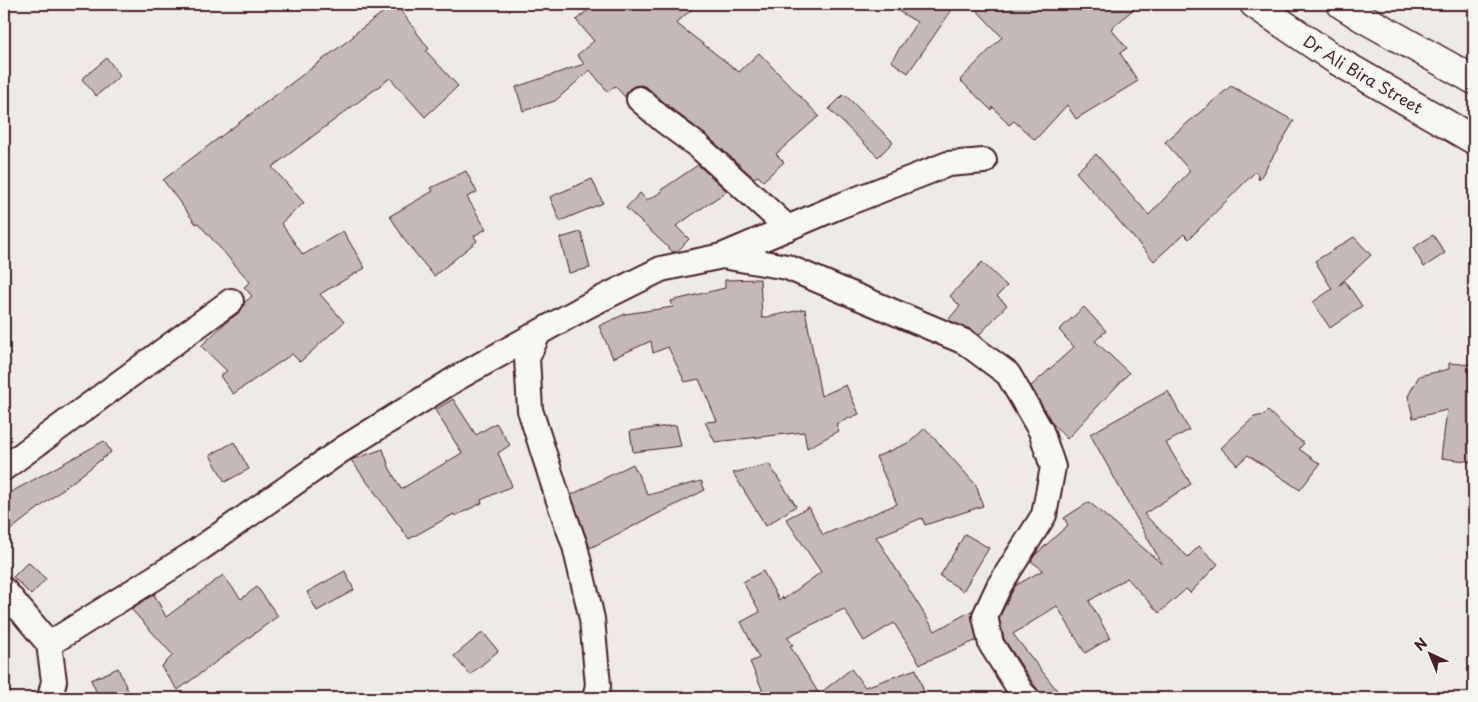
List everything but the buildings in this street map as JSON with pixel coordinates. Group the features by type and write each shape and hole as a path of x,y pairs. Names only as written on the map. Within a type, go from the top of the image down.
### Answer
{"main road":[{"name":"Dr Ali Bira Street","path":"1254,4 1336,60 1474,140"},
{"path":"1341,4 1474,80"}],"street":[{"path":"639,99 662,120 698,146 788,228"},
{"path":"49,644 191,555 343,449 457,378 587,306 661,269 722,256 837,207 948,164 984,161"},
{"path":"722,256 787,267 965,342 1008,374 1041,431 1053,467 1044,515 999,586 985,616 991,644 1027,698"},
{"path":"4,468 231,301"},
{"path":"538,334 527,358 530,410 558,498 576,546 592,619 598,685 594,698"},
{"path":"4,590 49,644 54,681 50,698"}]}
